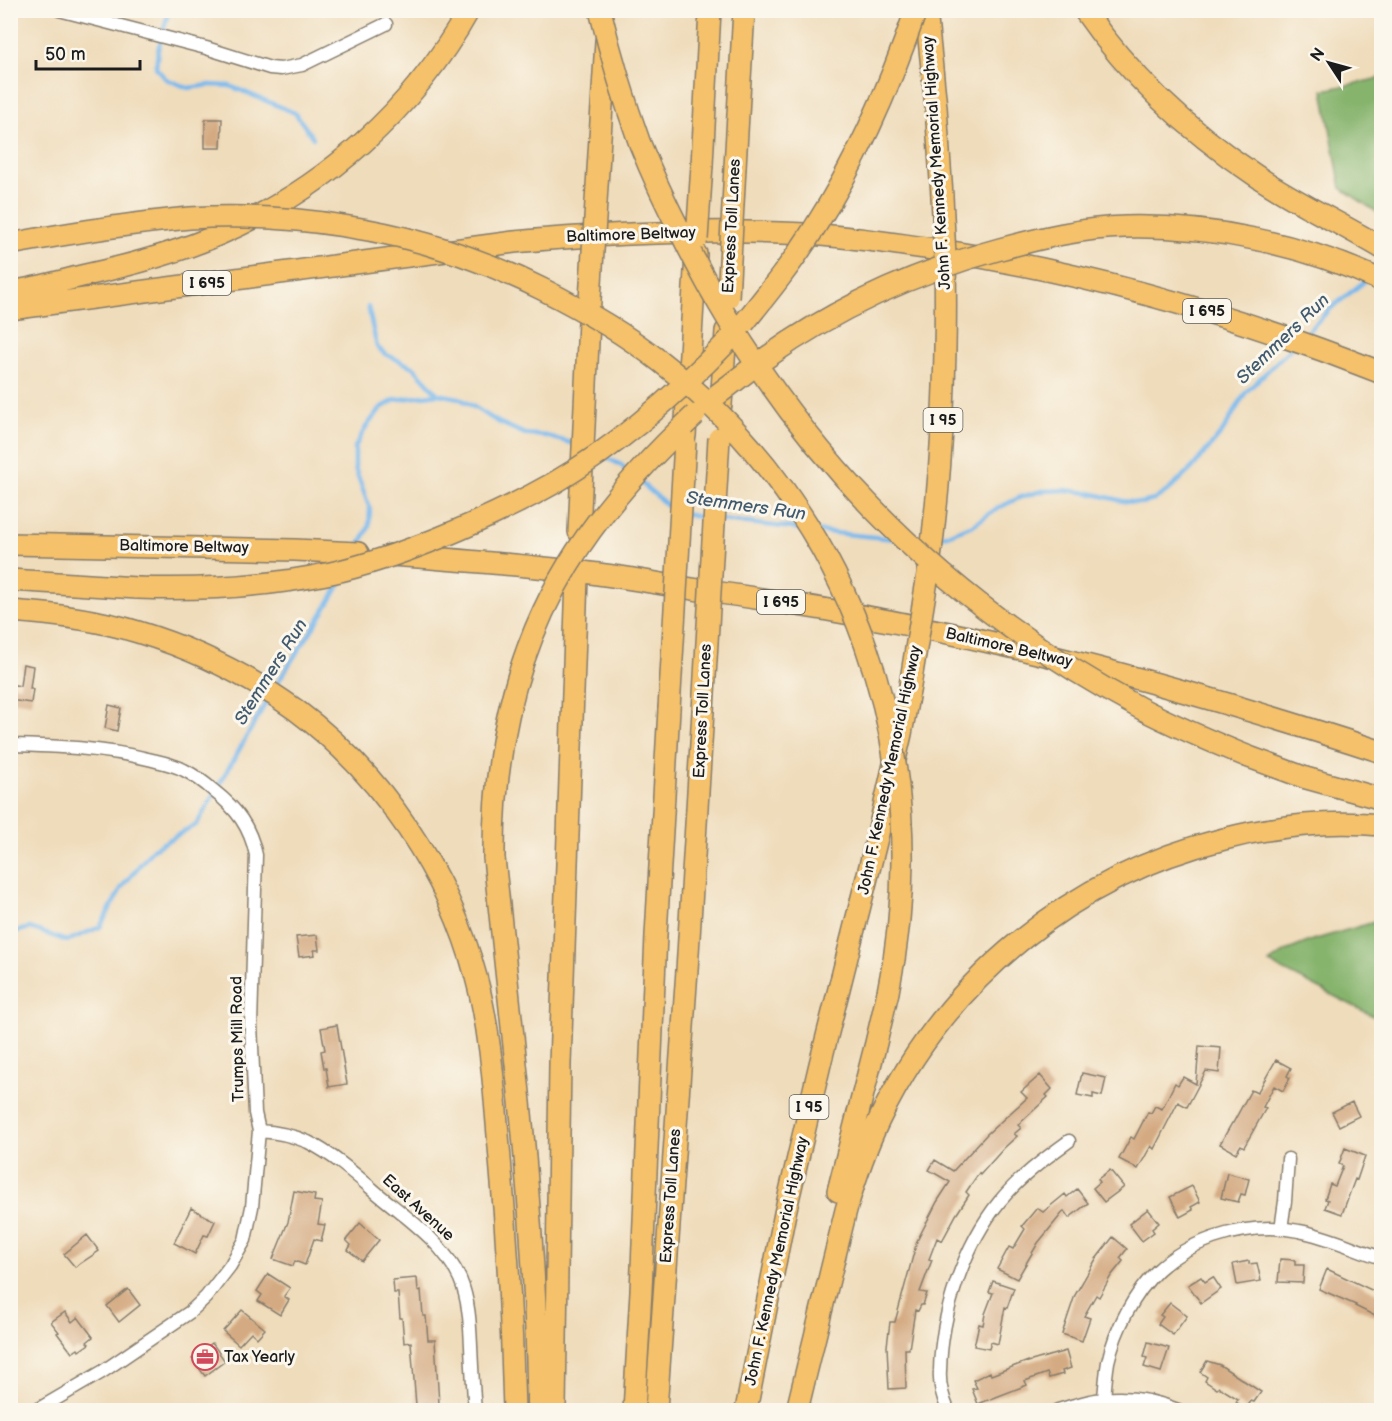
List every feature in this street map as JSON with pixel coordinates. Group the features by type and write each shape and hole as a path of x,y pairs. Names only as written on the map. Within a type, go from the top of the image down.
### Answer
{"highway":[{"path":"10,292 171,253 221,234 284,203 324,176 390,117 422,81 449,44 469,10"},
{"path":"600,10 614,64 641,146 710,292 747,352 788,410 828,460 870,506 962,591 1067,665 1139,707 1180,728 1248,757 1306,778 1382,799"},
{"path":"555,1410 560,1085 573,673 596,202 608,10"},
{"name":"Express Toll Lanes","path":"634,1410 655,946 710,10"},
{"name":"Express Toll Lanes","path":"656,1410 687,970 744,10"},
{"path":"10,580 137,588 206,588 274,583 332,573 411,549 499,512 555,482 624,435 674,394 716,354 755,310 794,258 833,197 856,155 886,91 916,10"},
{"name":"John F. Kennedy Memorial Highway","path":"746,1410 785,1213 901,734 918,644 932,548 942,428 946,330 945,240 936,107 926,10"},
{"path":"1083,10 1139,79 1203,136 1255,175 1382,248"},
{"path":"10,244 141,224 242,217 292,220 367,230 442,249 511,274 597,318 640,346 679,376 734,430 767,468 792,502 838,579 865,643 883,701 901,812 902,862 900,912 894,963 835,1204 789,1410"},
{"path":"538,1410 537,1328 530,1217 494,858 497,775 505,726 515,686 530,644 552,593 610,505 657,452 717,395 748,371 789,342 867,297 952,262 1070,232 1125,227 1159,228 1227,234 1279,246 1340,264 1382,281"},
{"name":"Baltimore Beltway","path":"10,309 514,242 645,232 785,233 844,237 975,255 1066,273 1211,313 1282,336 1382,373"},
{"name":"Baltimore Beltway","path":"10,544 324,551 487,561 600,574 780,602 1029,651 1126,675 1269,716 1382,752"},
{"path":"10,611 62,616 148,635 232,670 273,694 307,719 370,780 401,819 428,860 450,903 476,976 487,1024 501,1172 514,1410"},
{"path":"797,1410 846,1210 870,1139 892,1095 917,1054 945,1015 980,976 1023,938 1066,907 1111,881 1160,859 1209,843 1265,830 1339,824 1382,825"}],"street":[{"path":"59,10 206,48 270,68 281,69 303,65 386,24"},
{"name":"Trumps Mill Road","path":"10,745 93,749 128,754 187,771 224,798 239,815 253,841 256,855 251,1024 255,1113 259,1131 252,1207 245,1240 216,1285 190,1312 102,1372 37,1410"},
{"name":"East Avenue","path":"259,1131 292,1136 326,1153 411,1221 444,1253 459,1278 465,1294 469,1316 475,1410"},
{"path":"948,1410 943,1397 939,1372 942,1347 952,1295 968,1252 999,1202 1041,1161 1069,1141"},
{"path":"1281,1228 1288,1159"},
{"path":"1104,1398 1109,1360 1117,1334 1136,1297 1157,1270 1184,1251 1221,1236 1247,1230 1281,1228 1318,1235 1382,1258"},
{"path":"1058,1410 1104,1398 1144,1401 1178,1410"}],"green space":[{"path":"1382,78 1381,215 1341,188 1323,90"},
{"path":"1381,920 1381,1020 1269,963 1286,951 1313,940"}],"building":[{"path":"205,119 222,119 221,148 205,148"},
{"path":"23,664 33,666 31,703 10,700 10,684 20,686"},
{"path":"109,705 121,708 117,731 105,728"},
{"path":"317,935 319,950 314,950 315,955 299,957 296,937"},
{"path":"337,1025 347,1084 329,1087 321,1051 325,1050 321,1028"},
{"path":"1199,1046 1221,1048 1219,1073 1206,1071 1187,1107 1178,1102 1154,1149 1151,1146 1138,1169 1119,1159 1131,1137 1134,1139 1148,1112 1151,1113 1155,1106 1162,1109 1175,1083 1178,1085 1183,1077 1196,1084"},
{"path":"1276,1060 1291,1068 1287,1076 1290,1078 1283,1091 1274,1086 1263,1107 1266,1108 1244,1147 1241,1145 1236,1153 1220,1144 1251,1090 1257,1093"},
{"path":"1082,1073 1106,1078 1102,1096 1093,1094 1093,1098 1077,1095"},
{"path":"1040,1075 1052,1089 1046,1095 1048,1097 1018,1125 1021,1128 1014,1134 1017,1136 980,1175 979,1173 966,1192 969,1195 942,1241 937,1238 929,1259 932,1260 920,1292 927,1293 923,1305 918,1311 915,1310 909,1349 905,1349 906,1388 889,1389 887,1346 890,1322 895,1322 917,1241 950,1182 929,1170 935,1160 953,1171 987,1134 1027,1098 1021,1092"},
{"path":"1352,1102 1359,1116 1339,1126 1332,1112"},
{"path":"1345,1148 1365,1156 1342,1214 1325,1208 1328,1200 1325,1199 1330,1184 1335,1186 1343,1166 1339,1164"},
{"path":"1110,1170 1124,1187 1104,1202 1093,1188 1100,1182 1098,1179"},
{"path":"1227,1173 1249,1179 1245,1195 1241,1194 1238,1202 1221,1198"},
{"path":"1192,1186 1200,1202 1191,1207 1193,1210 1180,1217 1170,1197"},
{"path":"1077,1189 1088,1203 1069,1218 1064,1211 1038,1243 1017,1279 997,1269 1009,1247 1013,1249 1025,1229 1022,1226 1037,1208 1043,1212 1065,1194 1067,1197"},
{"path":"294,1191 315,1195 314,1201 322,1202 318,1224 325,1225 321,1241 314,1239 305,1265 295,1261 293,1266 273,1259 288,1222"},
{"path":"191,1208 215,1221 208,1236 204,1235 195,1254 174,1243"},
{"path":"1148,1209 1159,1223 1152,1229 1154,1232 1142,1241 1129,1224"},
{"path":"360,1223 379,1240 362,1261 348,1250 351,1245 346,1240"},
{"path":"87,1235 99,1251 75,1267 64,1254"},
{"path":"1113,1237 1127,1249 1120,1258 1123,1261 1099,1297 1096,1295 1084,1316 1090,1318 1082,1341 1062,1334 1075,1295 1096,1259"},
{"path":"1280,1259 1295,1260 1295,1265 1304,1265 1303,1283 1278,1282"},
{"path":"1249,1261 1249,1264 1257,1263 1261,1281 1237,1285 1233,1264"},
{"path":"1327,1269 1380,1294 1378,1297 1382,1299 1382,1307 1377,1317 1319,1289"},
{"path":"268,1274 290,1288 284,1296 289,1300 280,1315 258,1301 262,1295 257,1291"},
{"path":"1201,1277 1205,1282 1213,1277 1221,1289 1201,1303 1188,1285"},
{"path":"417,1278 418,1291 421,1290 423,1316 426,1316 428,1340 435,1340 439,1404 416,1405 411,1342 404,1343 398,1293 394,1293 393,1280"},
{"path":"993,1281 1014,1288 1007,1308 1005,1307 998,1344 991,1342 989,1349 974,1346 979,1324 983,1325 993,1293 989,1292"},
{"path":"128,1289 140,1305 119,1322 107,1306"},
{"path":"1170,1303 1187,1316 1173,1335 1158,1324 1163,1317 1160,1315"},
{"path":"242,1310 265,1329 257,1338 251,1332 239,1345 223,1331"},
{"path":"65,1312 72,1322 78,1317 93,1337 87,1342 89,1344 72,1353 51,1322"},
{"path":"1148,1342 1169,1348 1161,1372 1144,1367"},
{"path":"212,1343 225,1361 205,1376 192,1359"},
{"path":"1066,1351 1071,1368 1062,1371 1063,1374 1049,1378 1047,1373 1025,1381 1027,1385 978,1404 972,1389 977,1388 973,1380 990,1372 991,1375 1028,1361"},
{"path":"1207,1361 1220,1365 1261,1392 1254,1402 1251,1401 1246,1409 1236,1402 1238,1399 1205,1381 1207,1377 1200,1372"}],"waterway":[{"path":"169,10 158,50 156,68 166,79 188,88 210,85 230,86 295,113 313,138"},
{"name":"Stemmers Run","path":"1302,337 1330,309 1365,281"},
{"path":"368,307 377,347 385,354 413,367 438,394"},
{"name":"Stemmers Run","path":"938,536 973,525 996,509 1021,497 1042,491 1065,490 1090,493 1141,503 1154,500 1170,489 1192,468 1223,431 1246,392 1292,347"},
{"name":"Stemmers Run","path":"358,548 369,527 370,509 355,468 355,447 366,427 381,408 395,400 438,394 459,398 498,422 525,434 546,436 578,445"},
{"name":"Stemmers Run","path":"605,457 621,465 631,474"},
{"name":"Stemmers Run","path":"639,481 668,506 675,509"},
{"name":"Stemmers Run","path":"685,514 709,519"},
{"name":"Stemmers Run","path":"721,520 802,529"},
{"name":"Stemmers Run","path":"816,531 894,539"},
{"name":"Stemmers Run","path":"274,689 344,576"},
{"name":"Stemmers Run","path":"10,933 30,928 67,941 100,927 122,887 153,849 197,824 268,699"}],"place":[{"name":"Tax Yearly","path":"205,1357"}]}
